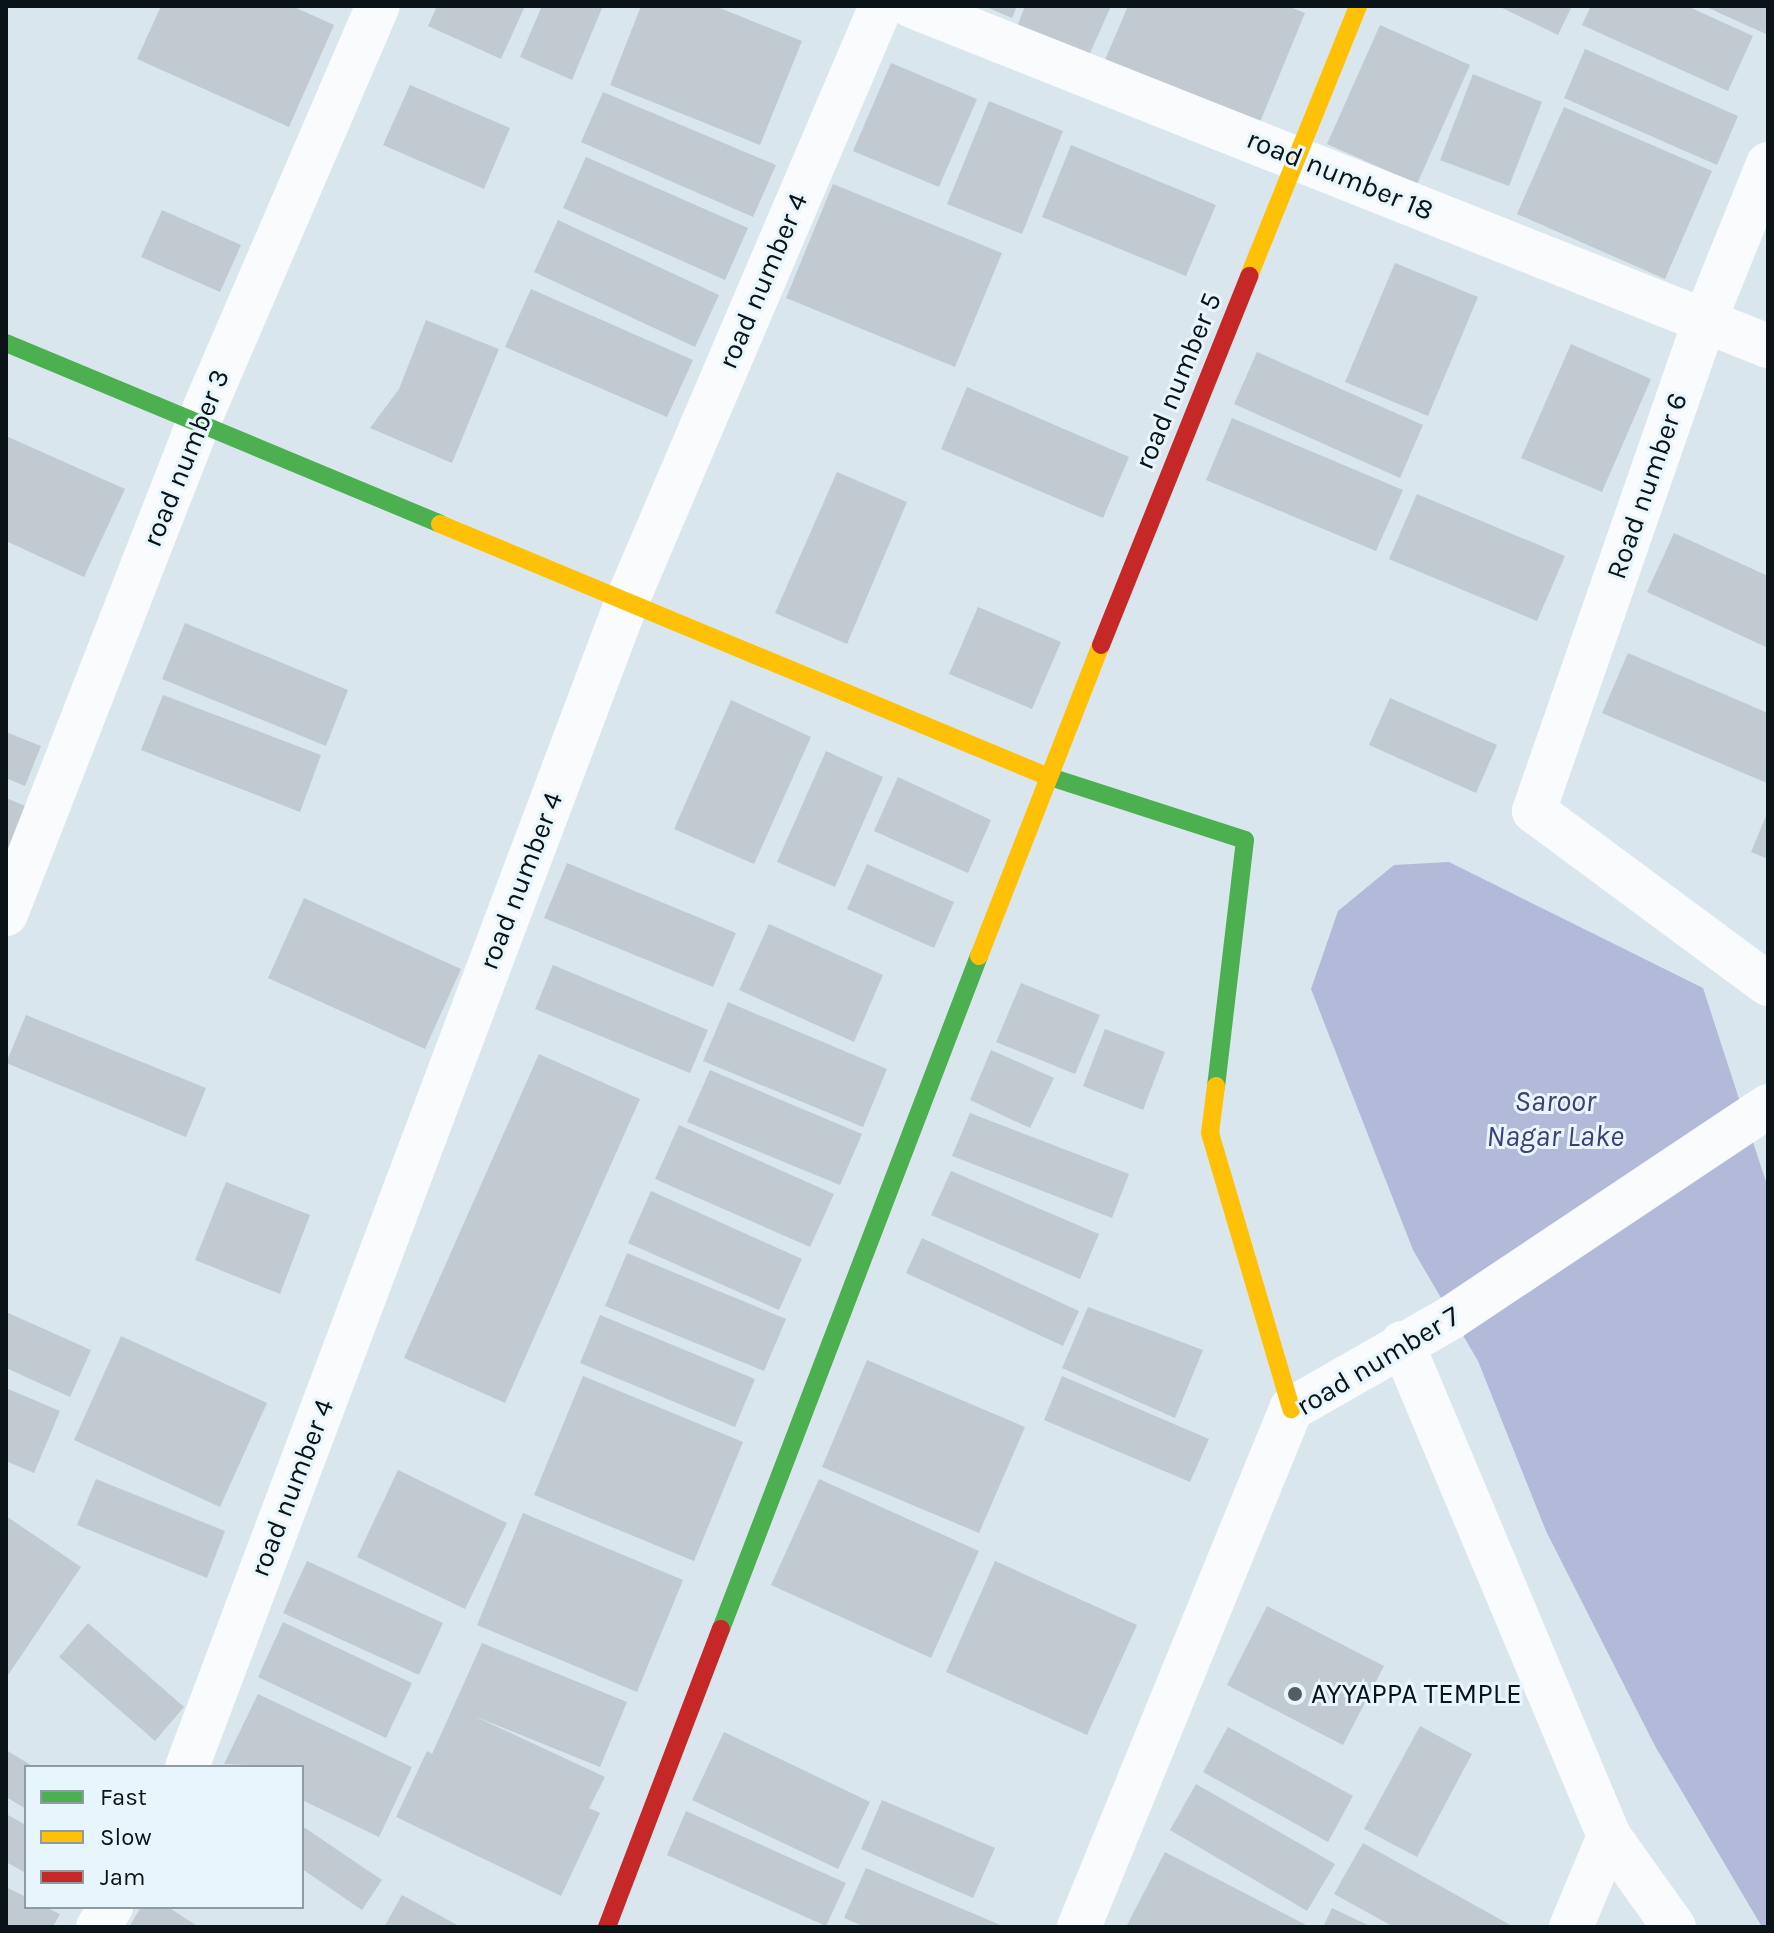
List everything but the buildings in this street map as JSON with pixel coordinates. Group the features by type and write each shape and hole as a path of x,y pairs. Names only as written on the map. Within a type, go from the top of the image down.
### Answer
{"street":[{"name":"road number 3","path":"6,914 199,421 378,6"},
{"name":"road number 4","path":"188,1765 627,601 881,6"},
{"name":"road number 18","path":"912,6 1768,346"},
{"name":"road number 5","path":"607,1927 1048,777 1358,6"},
{"name":"Road number 6","path":"1768,164 1705,320 1534,811 1768,984"},
{"path":"6,343 1048,777 1245,840 1210,1133 1291,1409"},
{"name":"road number 7","path":"1079,1927 1291,1409 1452,1317 1768,1106"},
{"path":"1402,1343 1609,1836 1674,1927"},
{"path":"1571,1927 1609,1836"},
{"path":"98,1927 110,1909"}],"water":[{"name":"Saroor Nagar Lake","path":"1449,862 1703,988 1768,1188 1768,1927 1762,1927 1655,1746 1546,1531 1478,1361 1413,1250 1311,989 1338,911 1394,865"}],"traffic: fast":[{"path":"6,343 440,524"},
{"path":"1044,775 1245,840 1216,1086"},
{"path":"721,1629 979,956"}],"traffic: slow":[{"path":"1249,276 1358,6"},
{"path":"440,524 1044,775"},
{"path":"979,956 1101,645"},
{"path":"1216,1086 1210,1133 1291,1409"}],"traffic: jam":[{"path":"1101,645 1249,276"},
{"path":"607,1927 721,1629"}],"place":[{"name":"AYYAPPA TEMPLE","path":"1295,1694"}]}
